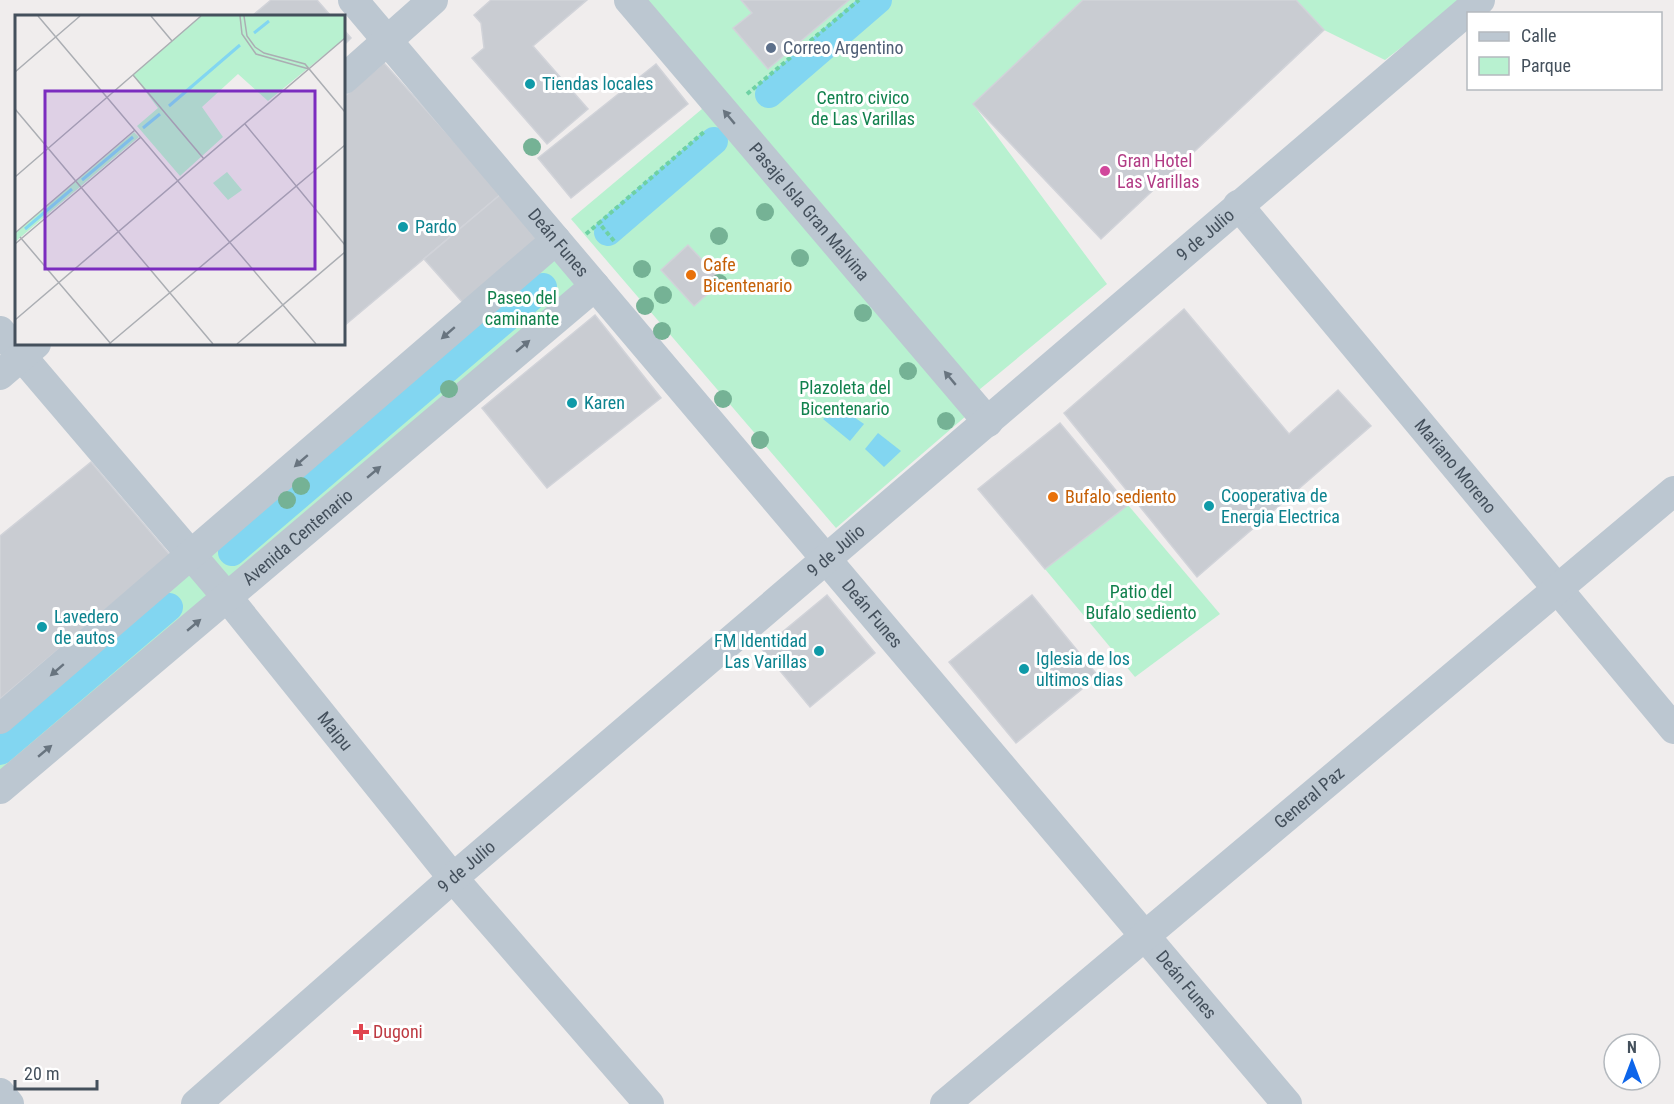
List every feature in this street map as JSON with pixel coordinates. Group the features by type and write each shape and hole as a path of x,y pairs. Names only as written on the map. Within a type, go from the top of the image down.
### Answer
{"street":[{"name":"Deán Funes","path":"353,0 1287,1104"},
{"path":"345,78 433,0"},
{"name":"Pasaje Isla Gran Malvina","path":"629,0 988,422"},
{"name":"9 de Julio","path":"196,1104 453,878 1480,0"},
{"name":"Mariano Moreno","path":"1238,205 1674,729"},
{"path":"0,719 556,240"},
{"name":"Avenida Centenario","path":"0,789 595,286"},
{"name":"Maipu","path":"0,331 19,358 227,597 453,878 649,1104"},
{"name":"General Paz","path":"945,1104 1674,491"},
{"path":"0,1094 9,1104"}],"green space":[{"path":"629,0 1083,0 973,104 1107,284 968,399 966,416 836,528 571,219 702,109"},
{"path":"1296,0 1463,0 1385,60 1324,30"},
{"name":"Paseo del caminante","path":"554,251 583,286 0,781 0,724"},
{"name":"Patio del Bufalo sediento","path":"1128,505 1220,614 1135,677 1045,569"}],"water":[{"path":"838,406 864,424 850,441 823,419"},
{"path":"878,433 901,451 884,467 865,449"}],"building":[{"path":"271,0 317,0 330,15 253,15"},
{"name":"Tiendas locales","path":"491,0 587,0 533,46 588,109 547,144 472,58 484,48 481,23 474,15"},
{"name":"Correo Argentino","path":"741,0 849,0 768,69 733,28 752,13"},
{"name":"Gran Hotel Las Varillas","path":"1083,0 1296,0 1324,30 1101,239 973,104"},
{"path":"345,31 351,38 345,44"},
{"name":"Pardo","path":"384,63 501,194 345,325 345,96"},
{"path":"656,64 688,104 571,198 538,158"},
{"path":"501,194 541,240 464,304 424,259"},
{"name":"Cafe Bicentenario","path":"688,245 722,281 694,306 661,270"},
{"name":"Cooperativa de Energia Electrica","path":"1184,309 1289,434 1338,390 1371,426 1197,577 1064,413"},
{"name":"Karen","path":"595,315 661,398 547,488 482,408"},
{"name":"Bufalo sediento","path":"1060,423 1128,505 1045,569 978,489"},
{"name":"Lavedero de autos","path":"91,462 170,555 0,699 0,536"},
{"name":"FM Identidad Las Varillas","path":"827,595 875,653 810,707 762,649"},
{"name":"Iglesia de los ultimos dias","path":"1032,595 1098,676 1016,743 949,662"}],"waterway":[{"path":"769,94 878,0"},
{"path":"608,232 714,141"},
{"path":"232,552 543,287"},
{"path":"0,751 169,607"}],"place":[{"name":"Correo Argentino","path":"771,48"},
{"name":"Tiendas locales","path":"530,84"},
{"name":"Gran Hotel Las Varillas","path":"1105,171"},
{"name":"Pardo","path":"403,227"},
{"name":"Cafe Bicentenario","path":"691,275"},
{"name":"Karen","path":"572,403"},
{"name":"Bufalo sediento","path":"1053,497"},
{"name":"Cooperativa de Energia Electrica","path":"1209,506"},
{"name":"Lavedero de autos","path":"42,627"},
{"name":"FM Identidad Las Varillas","path":"819,651"},
{"name":"Iglesia de los ultimos dias","path":"1024,669"},
{"name":"Dugoni","path":"361,1032"}],"park label":[{"name":"Centro civico de Las Varillas","path":"863,108"},
{"name":"Plazoleta del Bicentenario","path":"845,398"}]}
